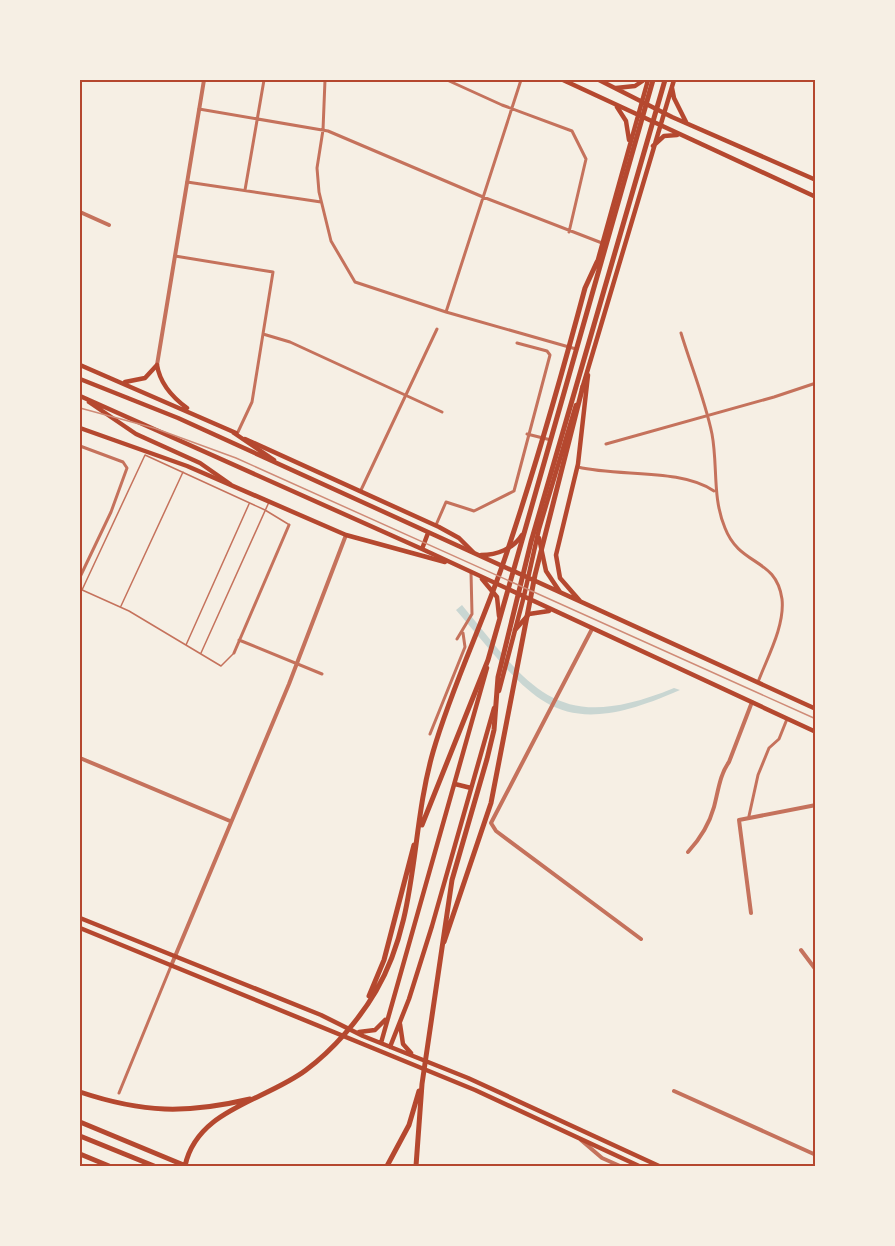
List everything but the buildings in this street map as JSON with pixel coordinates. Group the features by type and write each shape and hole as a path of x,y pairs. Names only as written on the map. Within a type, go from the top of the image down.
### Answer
{"highway":[{"path":"352,1024 376,981 411,855 488,660 653,80"},
{"path":"417,1167 422,1084 452,880 494,730 501,676 531,542 664,80"},
{"path":"80,1122 185,1167 193,1143 201,1132 221,1116 305,1071 335,1044 376,991 400,937 432,756 504,560 572,338 585,288 597,262"},
{"path":"439,961 491,803 535,575 583,386"},
{"path":"387,1167 409,1125 422,1084"},
{"path":"80,1092 135,1108 171,1111 212,1108 261,1096"},
{"path":"80,1136 154,1167"},
{"path":"80,1154 110,1167"}],"main road":[{"path":"563,80 816,197"},
{"path":"599,80 664,113 816,180"},
{"path":"614,87 632,86 646,80"},
{"path":"383,1052 380,1042 386,1018 456,784 524,532 581,342 594,293 597,262 646,80"},
{"path":"383,1052 390,1046 400,1024 432,926 513,639 539,529 673,82"},
{"path":"673,82 681,114 691,125"},
{"path":"613,103 626,121 629,142"},
{"path":"652,147 664,136 682,135"},
{"path":"629,142 643,137 652,147"},
{"path":"581,342 594,346"},
{"path":"578,352 590,359"},
{"path":"587,606 564,586 556,564 558,542 578,467 590,359"},
{"path":"118,381 131,382 145,378 157,364"},
{"path":"157,364 160,379 168,390 197,415"},
{"path":"80,365 197,415 436,525 459,538 475,554"},
{"path":"80,379 178,418 816,709"},
{"path":"80,396 136,434 200,463 230,484"},
{"path":"80,396 422,549 816,732"},
{"path":"80,428 187,465 346,535 446,562"},
{"path":"236,433 287,469"},
{"path":"539,529 539,543 544,565 553,585 565,596"},
{"path":"475,554 503,551 518,542 524,532"},
{"path":"422,549 428,533"},
{"path":"478,575 497,597 498,628"},
{"path":"515,630 529,614 543,610 555,611"},
{"path":"456,784 471,789"},
{"path":"80,918 321,1015 659,1167"},
{"path":"80,928 383,1052 639,1167"},
{"path":"356,1032 375,1030 386,1018"},
{"path":"400,1024 402,1044 416,1057"}],"street":[{"path":"157,364 204,80"},
{"path":"245,191 264,80"},
{"path":"325,80 323,130 317,173 321,202 333,245 357,284 578,352"},
{"path":"447,80 512,108 567,127 576,135 585,153 585,164 569,232"},
{"path":"447,312 521,80"},
{"path":"199,109 323,130 569,232 602,243"},
{"path":"187,182 321,202"},
{"path":"80,212 110,225"},
{"path":"175,256 273,272 252,402 236,433"},
{"path":"361,490 437,330"},
{"path":"681,333 707,417 713,445 714,491 729,539 746,557 774,574 779,584 782,607 780,619 758,682"},
{"path":"263,334 290,342 442,412"},
{"path":"436,525 446,502 474,511 512,494 550,355 547,351 517,343"},
{"path":"606,444 707,417 816,383"},
{"path":"529,434 551,440"},
{"path":"80,446 126,464 127,468 111,512 80,577"},
{"path":"578,467 602,472 693,480 714,491"},
{"path":"234,653 289,525"},
{"path":"119,1093 230,821 297,665 346,535"},
{"path":"457,639 463,633 472,614 471,572"},
{"path":"592,629 497,806 492,826 641,939"},
{"path":"430,734 465,647 463,633"},
{"path":"239,640 322,674"},
{"path":"688,852 699,839 711,817 723,770 729,762 752,702"},
{"path":"749,816 758,775 769,748 780,737 787,719"},
{"path":"80,758 230,821"},
{"path":"751,913 738,823 741,818 816,805"},
{"path":"801,950 816,970"},
{"path":"674,1091 816,1155"},
{"path":"580,1139 602,1158 620,1167"}],"lane":[{"path":"234,653 224,666 120,607 81,589 145,455 249,502 289,525"},
{"path":"120,607 183,472"},
{"path":"200,654 269,501"},
{"path":"185,645 249,502"}],"shaded area":[{"path":"462,605 508,660 529,681 550,696 574,705 601,707 634,702 674,688 680,690 637,706 603,714 574,713 550,705 528,690 506,668 456,610"}],"railway":[{"path":"80,408 154,428 236,458 816,719"}]}
